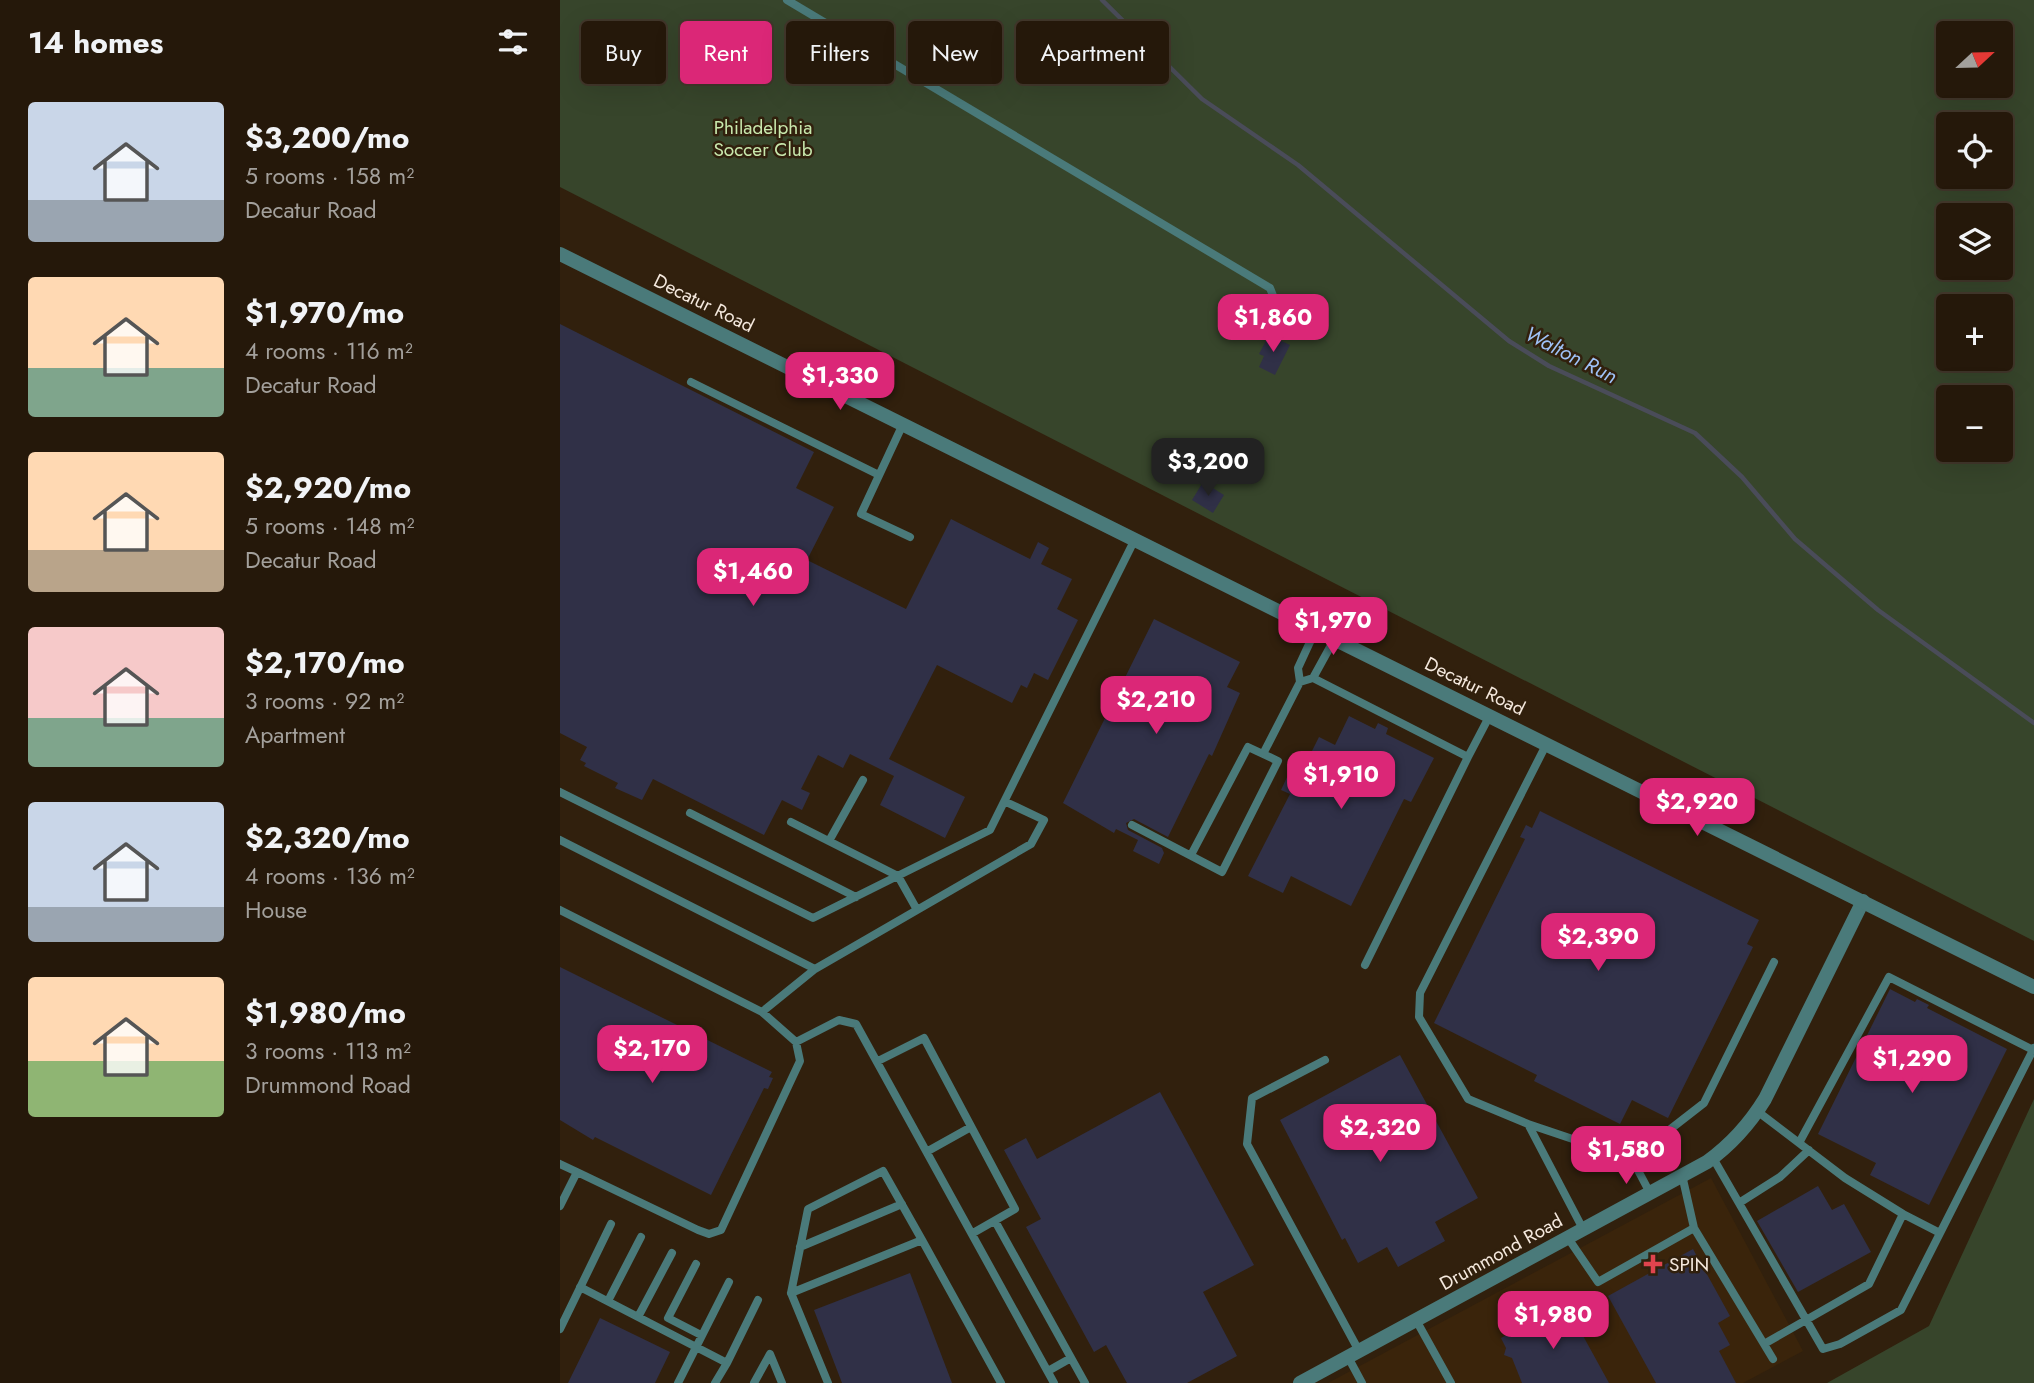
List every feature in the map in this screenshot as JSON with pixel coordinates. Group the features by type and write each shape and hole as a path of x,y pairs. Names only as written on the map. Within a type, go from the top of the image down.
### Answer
{"street":[{"name":"Decatur Road","path":"560,254 2034,987"},
{"name":"Drummond Road","path":"1300,1383 1713,1158 1742,1132 1757,1111 1863,901"}],"lane":[{"path":"787,0 1270,288 1277,306 1271,322"},
{"path":"691,382 879,475"},
{"path":"903,424 861,514 910,537"},
{"path":"560,792 813,918 990,830 1135,539"},
{"path":"1263,754 1300,682 1298,668 1316,629"},
{"path":"1300,682 1313,678 1335,638"},
{"path":"1313,678 1468,757"},
{"path":"1365,965 1490,715"},
{"path":"1547,743 1420,993 1419,1017 1468,1099 1528,1124 1632,1159 1650,1193"},
{"path":"1132,825 1222,872 1278,761 1248,747 1191,855"},
{"path":"829,841 863,780"},
{"path":"762,1012 815,970 916,908 1031,844 1044,820 1006,802"},
{"path":"690,813 856,897"},
{"path":"791,822 898,876 916,908"},
{"path":"560,840 815,970"},
{"path":"560,910 762,1012 796,1042 800,1061 720,1230 709,1234 698,1230 560,1164"},
{"path":"1632,1159 1704,1103 1774,961"},
{"path":"1713,1158 1823,1349 1840,1344 1901,1310 2034,1049 1889,977 1799,1143"},
{"path":"796,1042 839,1020 856,1024 1054,1383"},
{"path":"878,1061 924,1038 1015,1209 973,1233"},
{"path":"1325,1060 1252,1098 1247,1144 1353,1354 1362,1383"},
{"path":"1757,1111 1845,1178 1940,1233"},
{"path":"1528,1124 1583,1229"},
{"path":"928,1152 971,1127"},
{"path":"1739,1203 1780,1177 1809,1150"},
{"path":"828,1383 791,1293 808,1209 883,1171 1001,1383"},
{"path":"560,1206 577,1172"},
{"path":"1682,1175 1694,1228 1773,1359"},
{"path":"800,1247 902,1204"},
{"path":"1765,1344 1869,1284 1903,1214"},
{"path":"995,1220 1085,1383"},
{"path":"560,1329 611,1224"},
{"path":"1568,1237 1598,1282 1694,1228"},
{"path":"608,1301 641,1237"},
{"path":"791,1293 922,1240"},
{"path":"638,1317 672,1253"},
{"path":"696,1264 668,1318 701,1335"},
{"path":"678,1383 729,1282"},
{"path":"580,1287 727,1363"},
{"path":"715,1383 758,1300"},
{"path":"1416,1320 1451,1383"},
{"path":"754,1383 770,1354 782,1383"},
{"path":"1048,1371 1071,1359"}],"shaded area":[{"name":"SPIN","path":"1711,1178 1803,1351 1743,1383 1328,1383"}],"green space":[{"name":"Philadelphia Soccer Club","path":"560,0 2034,0 2034,941 560,187"},
{"path":"2034,1099 2034,1383 1827,1383 1929,1326"}],"building":[{"path":"560,324 814,452 796,488 834,507 807,560 906,609 951,519 1030,559 1038,542 1049,548 1041,564 1072,579 1057,609 1078,620 1048,680 1034,673 1027,688 1021,685 1012,703 937,665 889,759 965,797 945,838 880,805 894,776 850,754 843,768 818,755 801,789 810,793 802,810 782,800 764,835 653,779 642,800 615,788 618,783 584,766 586,763 580,760 587,747 560,733"},
{"path":"1269,335 1290,345 1275,375 1259,367 1264,356 1259,354"},
{"path":"1203,482 1224,495 1213,513 1192,500"},
{"path":"1154,619 1240,662 1227,687 1240,693 1212,756 1209,754 1168,837 1134,819 1126,823 1128,830 1162,848 1164,853 1159,864 1133,851 1138,840 1116,829 1114,833 1063,803"},
{"path":"1349,716 1375,729 1378,723 1388,728 1386,734 1434,758 1411,802 1404,799 1351,906 1291,876 1283,893 1248,876 1290,794 1281,790 1289,773 1299,777 1319,737 1335,745"},
{"path":"1540,811 1759,920 1747,944 1753,947 1668,1118 1632,1100 1620,1124 1534,1081 1537,1075 1434,1023 1525,839 1520,837 1526,825 1532,828"},
{"path":"560,967 772,1072 769,1077 773,1078 768,1089 764,1088 711,1195 595,1137 593,1140 560,1120"},
{"path":"1890,989 1915,1002 1917,999 1929,1005 1927,1008 2007,1049 1929,1205 1870,1175 1876,1163 1818,1134"},
{"path":"1400,1055 1478,1198 1435,1222 1445,1241 1398,1267 1387,1247 1358,1263 1345,1238 1342,1240 1280,1120"},
{"path":"1160,1092 1254,1265 1203,1292 1237,1356 1187,1383 1127,1383 1106,1345 1094,1352 1026,1227 1041,1219 1004,1150 1026,1138 1037,1159"},
{"path":"1818,1186 1832,1210 1844,1204 1871,1252 1798,1292 1757,1221"},
{"path":"1693,1249 1730,1316 1718,1323 1730,1345 1719,1351 1736,1383 1656,1383 1608,1296"},
{"path":"910,1273 952,1383 842,1383 814,1310"},
{"path":"1565,1303 1609,1383 1522,1383 1512,1358 1504,1355 1506,1348 1501,1338"},
{"path":"600,1318 670,1352 655,1383 568,1383"}],"waterway":[{"name":"Walton Run","path":"1102,0 1202,99 1298,165 1509,341 1549,366 1695,433 1742,477 1795,539 1878,610 2034,723"}],"place":[{"name":"SPIN","path":"1653,1264"}]}
